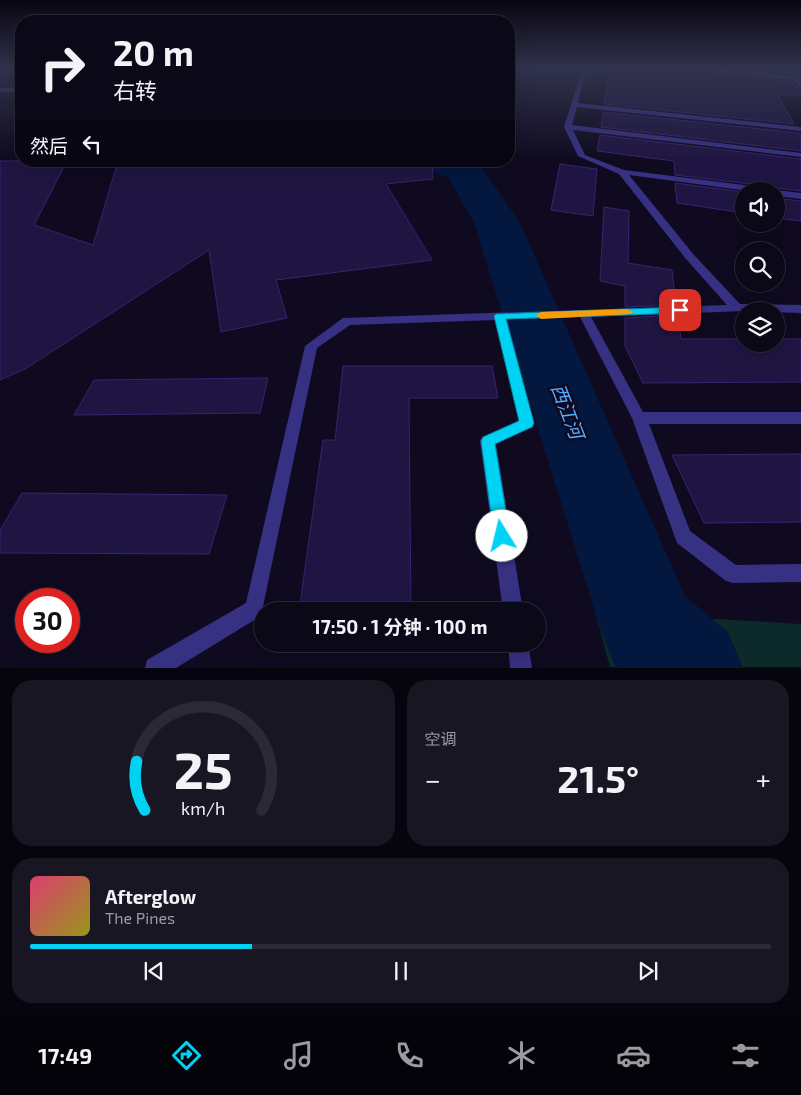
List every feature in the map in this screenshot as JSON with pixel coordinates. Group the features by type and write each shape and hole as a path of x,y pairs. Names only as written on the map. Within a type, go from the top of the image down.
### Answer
{"street":[{"path":"576,98 568,127 582,156 622,172 735,187"},
{"path":"574,105 801,129"},
{"path":"568,127 801,155"},
{"path":"622,172 690,257 735,306"},
{"path":"785,193 801,196"},
{"path":"155,668 254,609 311,346 347,321 735,308"},
{"path":"785,309 801,309"},
{"path":"584,314 639,418 683,536 733,574 801,573"},
{"path":"505,316 527,423 488,441 512,602"},
{"path":"639,418 801,418"},
{"path":"519,652 521,668"}],"green space":[{"path":"595,612 801,624 801,667 610,667"}],"building":[{"path":"605,98 779,98 794,124 604,104"},
{"path":"603,112 799,133 801,136 801,151 601,127"},
{"path":"600,135 801,159 801,191 785,189 785,182 735,182 675,175 674,161 597,151"},
{"path":"0,161 15,161 15,167 64,167 34,225 93,245 116,168 432,167 433,179 386,184 432,260 276,280 287,318 221,332 209,250 25,369 0,380"},
{"path":"560,164 597,169 593,216 551,210"},
{"path":"675,183 735,191 735,212 677,203"},
{"path":"785,199 801,201 801,221 785,219"},
{"path":"604,207 629,211 628,263 672,270 676,305 625,307 625,286 600,281"},
{"path":"678,315 681,339 735,339 735,352 785,352 785,339 801,339 801,382 643,383 625,346 625,318"},
{"path":"343,366 492,366 498,398 409,398 411,602 300,602 323,440 335,440"},
{"path":"268,378 260,413 74,415 94,380"},
{"path":"801,454 801,522 704,523 672,455"},
{"path":"22,493 227,495 209,554 0,553 0,530"}],"waterway":[{"name":"西江河","path":"456,167 464,170 497,223 650,631 692,668"}],"slow traffic":[{"path":"541,315 627,312"}],"route":[{"path":"502,536 488,441 527,423 500,316 680,310"}]}
